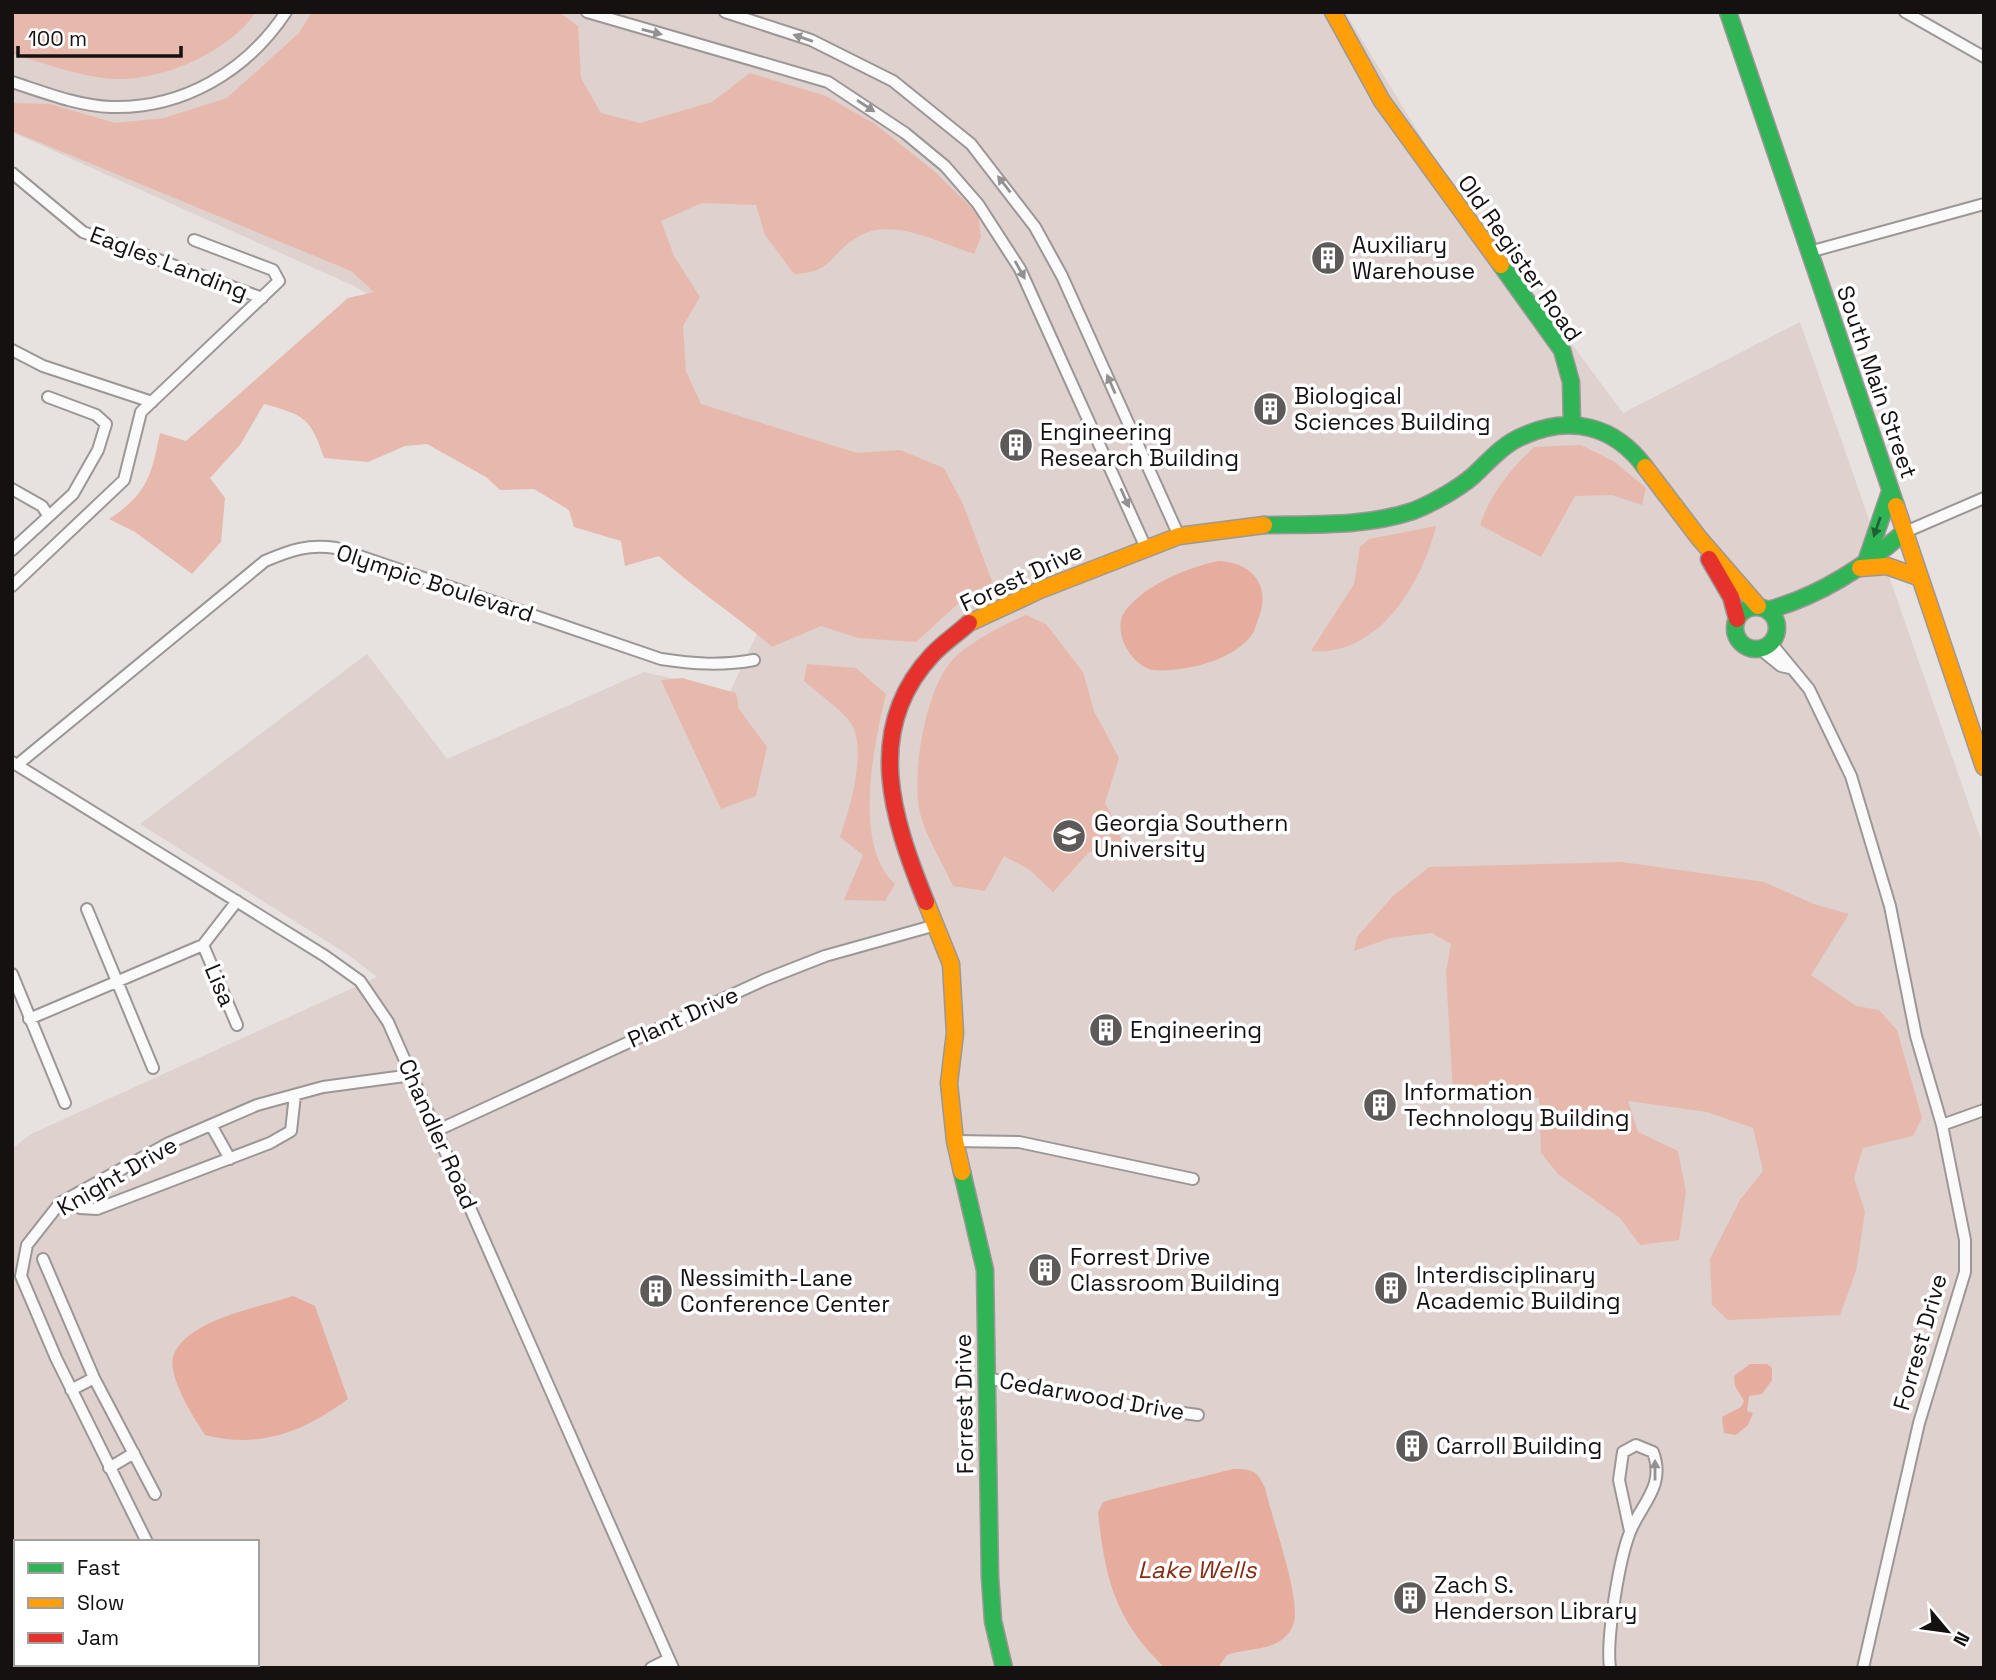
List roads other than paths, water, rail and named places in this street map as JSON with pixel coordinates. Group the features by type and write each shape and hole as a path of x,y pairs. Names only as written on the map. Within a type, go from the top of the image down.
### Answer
{"street":[{"path":"12,82 63,98 110,107 174,99 224,76 268,40 286,12"},
{"path":"587,12 828,82 905,133 945,166 978,204 1020,269 1146,548"},
{"path":"725,12 811,40 893,81 971,144 1035,227 1062,276 1179,536"},
{"name":"Old Register Road","path":"1333,12 1382,101 1562,350 1572,382 1572,423"},
{"name":"South Main Street","path":"1728,12 1984,767"},
{"path":"1905,12 1984,57"},
{"name":"Eagles Landing","path":"12,173 83,232 262,298"},
{"path":"1808,252 1984,204"},
{"name":"Eagles Landing","path":"12,586 124,480 141,412 279,281 273,270 194,240"},
{"path":"12,351 43,366 152,402"},
{"path":"12,551 73,494 98,450 106,424 96,415 48,397"},
{"path":"1572,423 1604,432 1635,453 1699,538 1776,621 1769,642"},
{"name":"Forest Drive","path":"955,1141 949,1083 955,1002 951,964 903,845 892,806 888,773 893,727 910,685 932,655 972,621 1179,536 1245,525 1341,524 1380,519 1415,510 1470,478 1495,455 1522,436 1572,423"},
{"path":"12,489 42,506 48,515"},
{"path":"1861,565 1890,492"},
{"path":"1699,538 1731,597 1739,641 1748,648 1769,642 1784,622 1812,596 1861,565 1903,533 1984,498"},
{"name":"Olympic Boulevard","path":"15,764 265,561 303,547 336,548 661,659 694,665 735,664 754,660"},
{"path":"1861,565 1887,566 1918,577"},
{"path":"1737,619 1746,609 1763,608 1812,596"},
{"name":"Forrest Drive","path":"1769,642 1782,666 1790,668 1809,690 1851,776 1889,906 1916,1036 1942,1125 1965,1240 1965,1272 1919,1423 1863,1668"},
{"name":"Chandler Road","path":"15,764 326,956 360,981 388,1022 438,1130 671,1664"},
{"path":"29,1019 203,945 236,901"},
{"path":"87,909 153,1068"},
{"name":"Plant Drive","path":"438,1130 764,980 825,956 936,925"},
{"name":"Lisa","path":"203,945 237,1025"},
{"path":"12,974 65,1103"},
{"name":"Knight Drive","path":"146,1540 71,1390 21,1276 27,1245 40,1225 69,1199 169,1143 257,1105 323,1087 411,1074"},
{"path":"69,1199 80,1208 97,1209 271,1143 290,1131 295,1095"},
{"path":"1942,1125 1984,1110"},
{"path":"211,1125 229,1158"},
{"path":"955,1141 1019,1142 1193,1179"},
{"name":"Forrest Drive","path":"955,1141 985,1270 990,1588 993,1621 1004,1668"},
{"path":"43,1259 94,1378 155,1494"},
{"path":"71,1390 94,1378"},
{"name":"Cedarwood Drive","path":"986,1378 1132,1406 1198,1415"},
{"path":"1610,1668 1610,1629 1630,1531 1644,1510 1655,1482 1658,1464 1653,1452 1636,1445 1623,1452 1619,1480 1630,1531"},
{"path":"110,1468 134,1454"},
{"path":"650,1668 671,1664"}],"water":[{"path":"1218,561 1230,562 1249,570 1260,585 1262,605 1251,636 1237,649 1199,665 1153,670 1137,662 1122,637 1121,619 1125,611 1144,593 1168,578"},
{"path":"293,1296 315,1306 348,1399 314,1421 280,1435 244,1440 205,1435 183,1398 174,1376 173,1357 180,1344 207,1324"},
{"path":"1750,1364 1767,1364 1772,1368 1772,1380 1762,1394 1749,1396 1747,1411 1753,1413 1748,1425 1736,1435 1724,1433 1722,1417 1741,1407 1744,1401 1735,1386 1734,1376"},
{"name":"Lake Wells","path":"1233,1469 1253,1472 1265,1488 1294,1601 1295,1614 1291,1630 1278,1642 1227,1655 1218,1668 1165,1668 1134,1633 1115,1597 1104,1558 1098,1512 1103,1502"}],"place":[{"name":"Auxiliary Warehouse","path":"1328,258"},
{"name":"Biological Sciences Building","path":"1270,409"},
{"name":"Engineering Research Building","path":"1016,445"},
{"name":"Georgia Southern University","path":"1069,836"},
{"name":"Engineering","path":"1106,1030"},
{"name":"Information Technology Building","path":"1380,1105"},
{"name":"Forrest Drive Classroom Building","path":"1045,1270"},
{"name":"Interdisciplinary Academic Building","path":"1391,1288"},
{"name":"Nessimith-Lane Conference Center","path":"656,1291"},
{"name":"Carroll Building","path":"1412,1446"},
{"name":"Zach S. Henderson Library","path":"1410,1598"}]}
